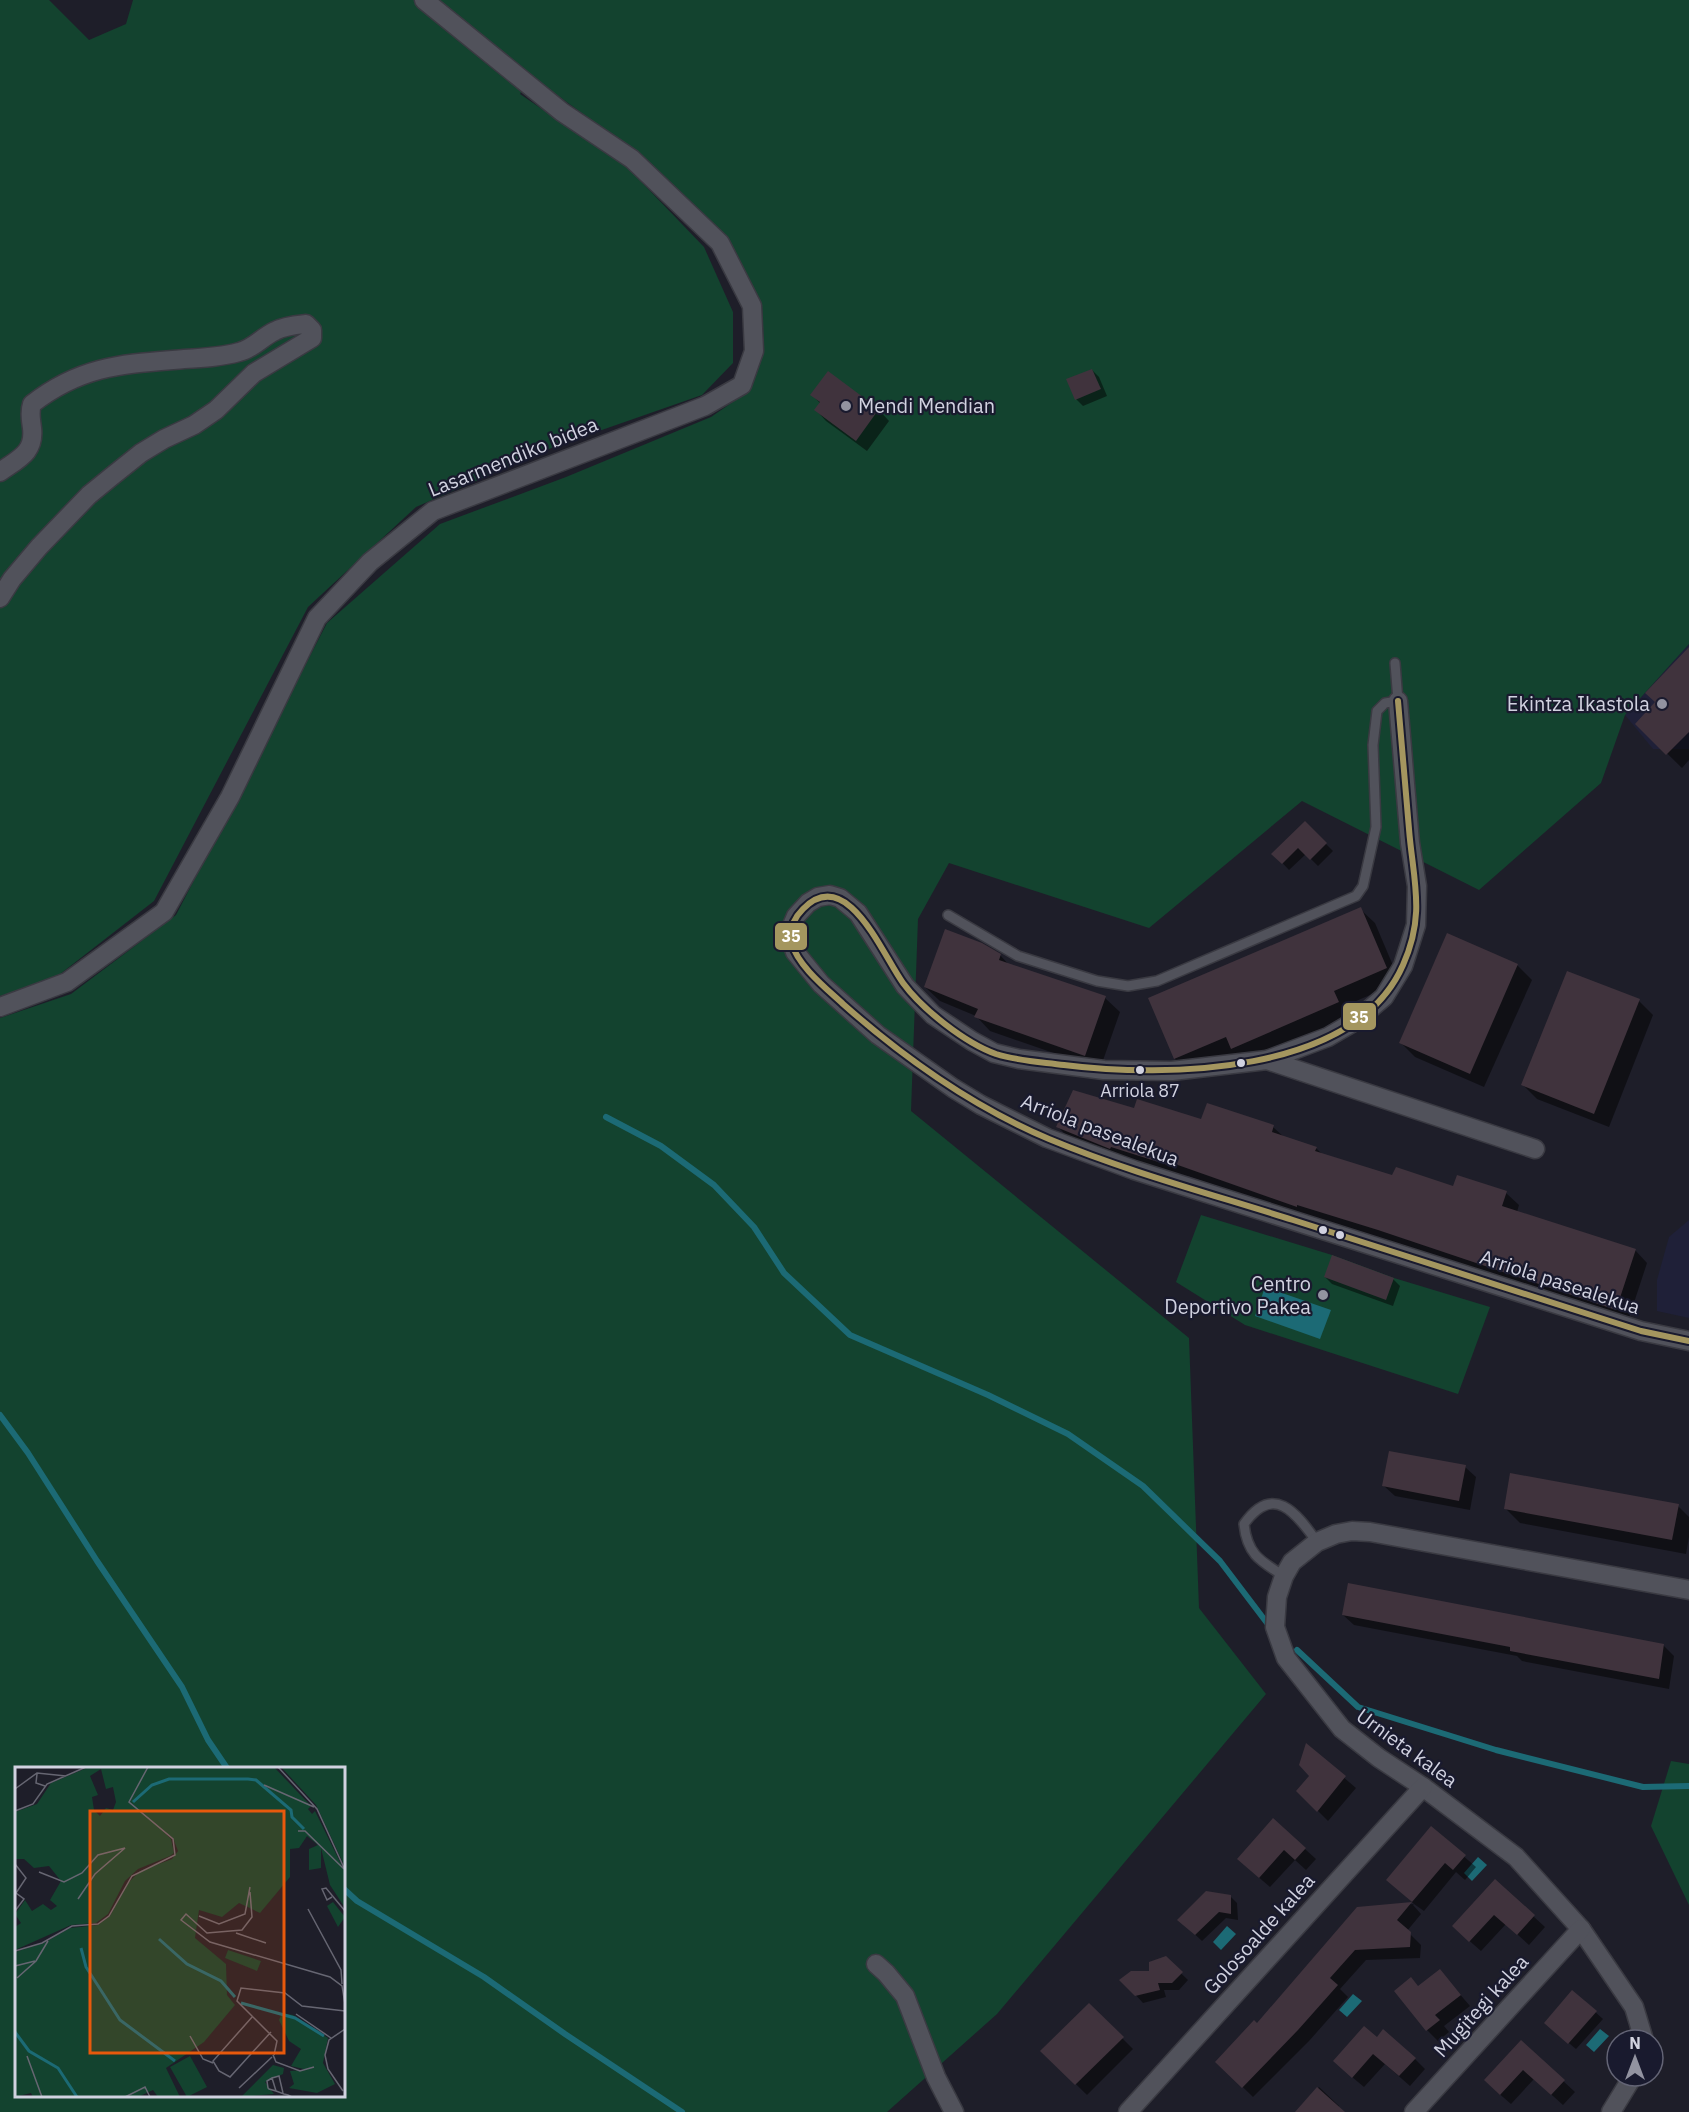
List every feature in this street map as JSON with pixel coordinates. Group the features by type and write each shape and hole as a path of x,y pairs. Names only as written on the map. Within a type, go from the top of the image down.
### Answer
{"street":[{"name":"Lasarmendiko bidea","path":"0,1006 67,982 164,912 230,797 317,618 370,562 433,511 705,406 742,385 754,351 752,306 720,243 632,159 562,112 424,0"},
{"path":"0,472 30,448 33,438 30,412 32,404 70,380 96,369 243,352 275,330 291,325 306,324 312,330 312,338 254,373 216,410 194,425 141,453 96,489 39,547 12,579 0,598"},
{"name":"Arriola pasealekua","path":"1398,701 1410,843 1417,886 1416,924 1403,966 1384,997 1357,1020 1328,1037 1267,1060 1172,1071 1138,1072 1072,1067 1018,1059 994,1053 933,1016 905,986 865,921 849,904 830,895 818,897 801,909 791,928 791,940 795,952 821,984 878,1035 953,1088 981,1105 1047,1138 1134,1170 1560,1306 1641,1331 1689,1341"},
{"name":"Arriola pasealekua","path":"1267,1060 1535,1149"},
{"name":"Urnieta kalea","path":"1640,2028 1634,2007 1581,1929 1516,1857 1342,1729 1286,1658 1275,1627 1277,1597 1284,1576 1292,1562 1317,1542 1336,1534 1352,1531 1370,1532 1689,1590"},
{"name":"Golosoalde kalea","path":"1128,2112 1423,1787"},
{"name":"Mugitegi kalea","path":"1414,2112 1581,1929"},
{"path":"876,1964 905,1996 936,2078 954,2112"},
{"path":"1611,2112 1626,2088"}],"lane":[{"path":"948,915 1018,956 1097,981 1128,986 1157,981 1356,896 1363,886 1376,827 1373,745 1377,711 1385,703 1398,701 1395,663"},
{"path":"1284,1576 1256,1556 1245,1540 1244,1524 1253,1510 1264,1504 1278,1503 1293,1511 1317,1542"}],"shaded area":[{"name":"Ekintza Ikastola","path":"1689,644 1689,749 1653,749 1625,715"},
{"path":"1689,1220 1689,1318 1657,1311 1657,1280 1669,1237"},
{"path":"1265,1287 1331,1310 1320,1339 1255,1316"},
{"path":"1478,1857 1487,1865 1472,1881 1464,1873"},
{"path":"1227,1926 1236,1934 1221,1950 1213,1942"},
{"path":"1353,1994 1362,2001 1347,2017 1339,2010"},
{"path":"1600,2029 1605,2033 1605,2040 1594,2052 1586,2045"}],"green space":[{"path":"0,0 49,0 89,40 126,24 133,0 1689,0 1689,644 1625,715 1601,783 1479,890 1302,801 1149,928 949,863 918,919 911,1111 1189,1338 1199,1608 1266,1694 997,2014 887,2112 0,2112 0,1018 71,994 176,915 327,623 440,524 566,477 711,417 750,390 764,348 762,306 724,235 642,157 531,76 520,94 628,168 704,247 733,312 733,363 702,395 556,446 416,507 308,607 154,901 55,978 0,996"},
{"name":"Centro Deportivo Pakea","path":"1201,1215 1490,1307 1458,1394 1245,1325 1176,1282"},
{"path":"1671,1761 1689,1764 1689,1905 1651,1826"}],"building":[{"path":"1092,369 1101,389 1075,400 1066,379"},
{"name":"Mendi Mendian","path":"828,371 879,409 856,441 814,410 820,402 810,395"},
{"name":"Ekintza Ikastola","path":"1689,647 1689,732 1666,755 1635,724 1655,702 1645,693"},
{"path":"1305,821 1327,843 1310,860 1298,848 1282,864 1271,854"},
{"path":"1361,907 1387,968 1334,991 1339,1002 1231,1049 1226,1037 1174,1059 1148,998"},
{"path":"945,929 982,943 1001,954 999,960 1106,996 1085,1056 974,1017 978,1009 924,987"},
{"path":"1447,933 1518,964 1470,1074 1399,1043"},
{"path":"1567,971 1640,999 1594,1114 1521,1085"},
{"path":"1073,1090 1134,1108 1137,1099 1201,1119 1207,1103 1274,1125 1272,1132 1317,1147 1315,1151 1392,1175 1396,1167 1453,1186 1457,1175 1507,1191 1502,1206 1636,1249 1616,1310 1378,1230 1297,1205 1297,1207 1175,1164 1174,1167 1111,1147 1110,1149 1056,1127"},
{"path":"1332,1255 1394,1278 1386,1300 1324,1277"},
{"path":"1389,1451 1466,1465 1459,1501 1382,1486"},
{"path":"1510,1473 1679,1504 1672,1540 1504,1509"},
{"path":"1348,1583 1664,1644 1659,1679 1510,1651 1510,1647 1342,1615"},
{"path":"1306,1743 1346,1776 1317,1812 1296,1791 1309,1776 1299,1765"},
{"path":"1273,1818 1306,1848 1295,1860 1284,1850 1259,1878 1237,1859"},
{"path":"1431,1826 1466,1855 1453,1870 1445,1863 1412,1902 1386,1880"},
{"path":"1495,1879 1535,1915 1517,1935 1494,1915 1469,1942 1452,1926"},
{"path":"1206,1891 1231,1895 1231,1914 1219,1912 1195,1935 1177,1920"},
{"path":"1412,1902 1397,1920 1411,1932 1410,1947 1355,1950 1330,1978 1338,1985 1242,2088 1215,2062 1254,2020 1257,2023 1357,1907"},
{"path":"1166,1956 1183,1972 1172,1983 1158,1983 1160,1990 1135,1996 1119,1980 1131,1971 1149,1971 1149,1962"},
{"path":"1440,1969 1461,1995 1435,2015 1440,2020 1426,2031 1394,1991 1411,1977 1418,1986"},
{"path":"1572,1990 1597,2011 1568,2044 1544,2023"},
{"path":"1089,2003 1124,2037 1075,2085 1040,2051"},
{"path":"1364,2026 1377,2037 1383,2029 1416,2058 1399,2076 1373,2054 1352,2078 1333,2061"},
{"path":"1521,2040 1565,2080 1551,2095 1523,2070 1500,2095 1484,2080"},
{"path":"1317,2087 1345,2112 1295,2112"}],"waterway":[{"path":"606,1117 661,1146 714,1185 754,1227 784,1273 850,1335 988,1395 1068,1434 1143,1486 1220,1561 1267,1623"},
{"path":"0,1415 28,1453 182,1687 208,1740 226,1767"},
{"path":"1297,1650 1358,1707 1496,1750 1643,1787 1689,1786"},
{"path":"345,1890 357,1901 484,1977 682,2112"}],"transit line":[{"name":"35","path":"1398,701 1416,897 1416,913 1410,947 1403,965 1379,1001 1344,1029 1301,1048 1253,1061 1203,1068 1153,1070 1106,1069 1013,1058 996,1054 971,1042 921,1004 903,983 862,918 848,905 834,897 819,898 803,909 797,917 791,934 795,952 800,961 829,991 866,1024 915,1062 993,1112 1049,1139 1139,1172 1641,1331 1689,1341"}],"place":[{"name":"Mendi Mendian","path":"846,406"},
{"name":"Ekintza Ikastola","path":"1662,704"},
{"name":"Arriola 87","path":"1140,1070"},
{"name":"Centro Deportivo Pakea","path":"1323,1295"}]}
